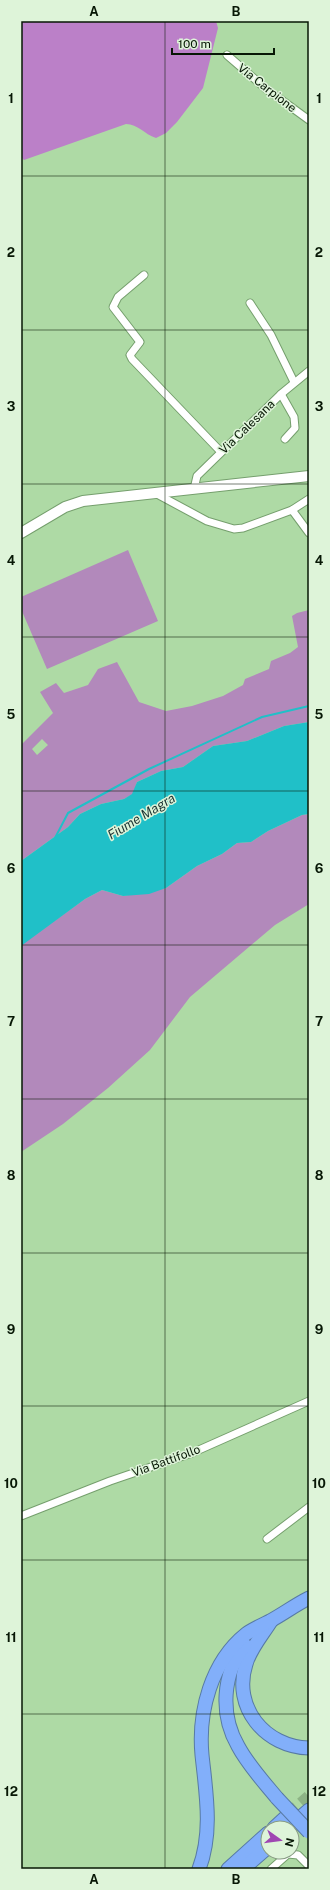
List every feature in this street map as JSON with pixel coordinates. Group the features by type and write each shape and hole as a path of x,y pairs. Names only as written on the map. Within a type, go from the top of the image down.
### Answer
{"highway":[{"path":"199,1869 204,1852 207,1822 201,1737 205,1706 215,1676 230,1652 247,1634 309,1598"},
{"path":"271,1621 246,1662 243,1675 244,1700 254,1722 274,1740 287,1745 309,1748"},
{"path":"271,1621 251,1637 236,1659 228,1681 226,1706 228,1719 237,1746 249,1764 277,1798 309,1832"},
{"path":"228,1869 260,1840"},
{"path":"243,1869 260,1853"}],"main road":[{"path":"21,532 65,507 83,502 309,476"}],"street":[{"name":"Via Carpione","path":"227,54 265,88 309,120"},
{"path":"144,276 118,297 113,306 140,342 130,355 132,359 221,452"},
{"path":"250,303 272,335 294,382"},
{"name":"Via Calesana","path":"194,489 197,476 281,394 309,371"},
{"path":"281,394 294,417 295,428 285,439"},
{"path":"155,493 207,521 229,529 243,528 292,510 309,499"},
{"path":"292,510 309,533"},
{"name":"Via Battifollo","path":"21,1516 110,1481 192,1453 300,1407 309,1401"},
{"path":"267,1539 309,1507"},
{"path":"271,1869 288,1854 298,1855 309,1866"}],"shaded area":[{"path":"21,21 216,21 218,28 203,88 177,122 166,133 156,138 138,127 126,124 24,160 21,157"},
{"path":"128,550 158,621 47,669 21,609 21,597"},
{"path":"309,610 309,722 284,726 247,741 213,746 183,767 161,771 137,782 133,794 124,799 101,804 80,814 68,827 21,861 21,745 53,713 40,692 56,683 64,693 88,685 98,669 117,662 139,702 166,711 192,706 223,696 243,685 245,679 269,669 271,661 290,653 298,647 292,616","holes":["42,739 48,745 37,755 32,749"]},
{"path":"309,814 309,904 275,925 190,997 150,1050 108,1088 63,1124 21,1152 21,945 85,899 102,890 123,896 166,888 197,866 222,854 237,843 251,842 268,831 302,815"}],"water":[{"name":"Fiume Magra","path":"309,722 309,814 302,815 268,831 251,842 237,843 222,854 197,866 166,888 149,894 123,896 102,890 85,899 21,946 21,861 68,827 80,814 101,804 124,799 132,794 137,782 161,771 183,767 213,746 247,741 284,726"}],"waterway":[{"path":"55,838 68,813 149,769 262,717 309,706"}],"tunnel":[{"path":"287,1816 309,1797"}]}
